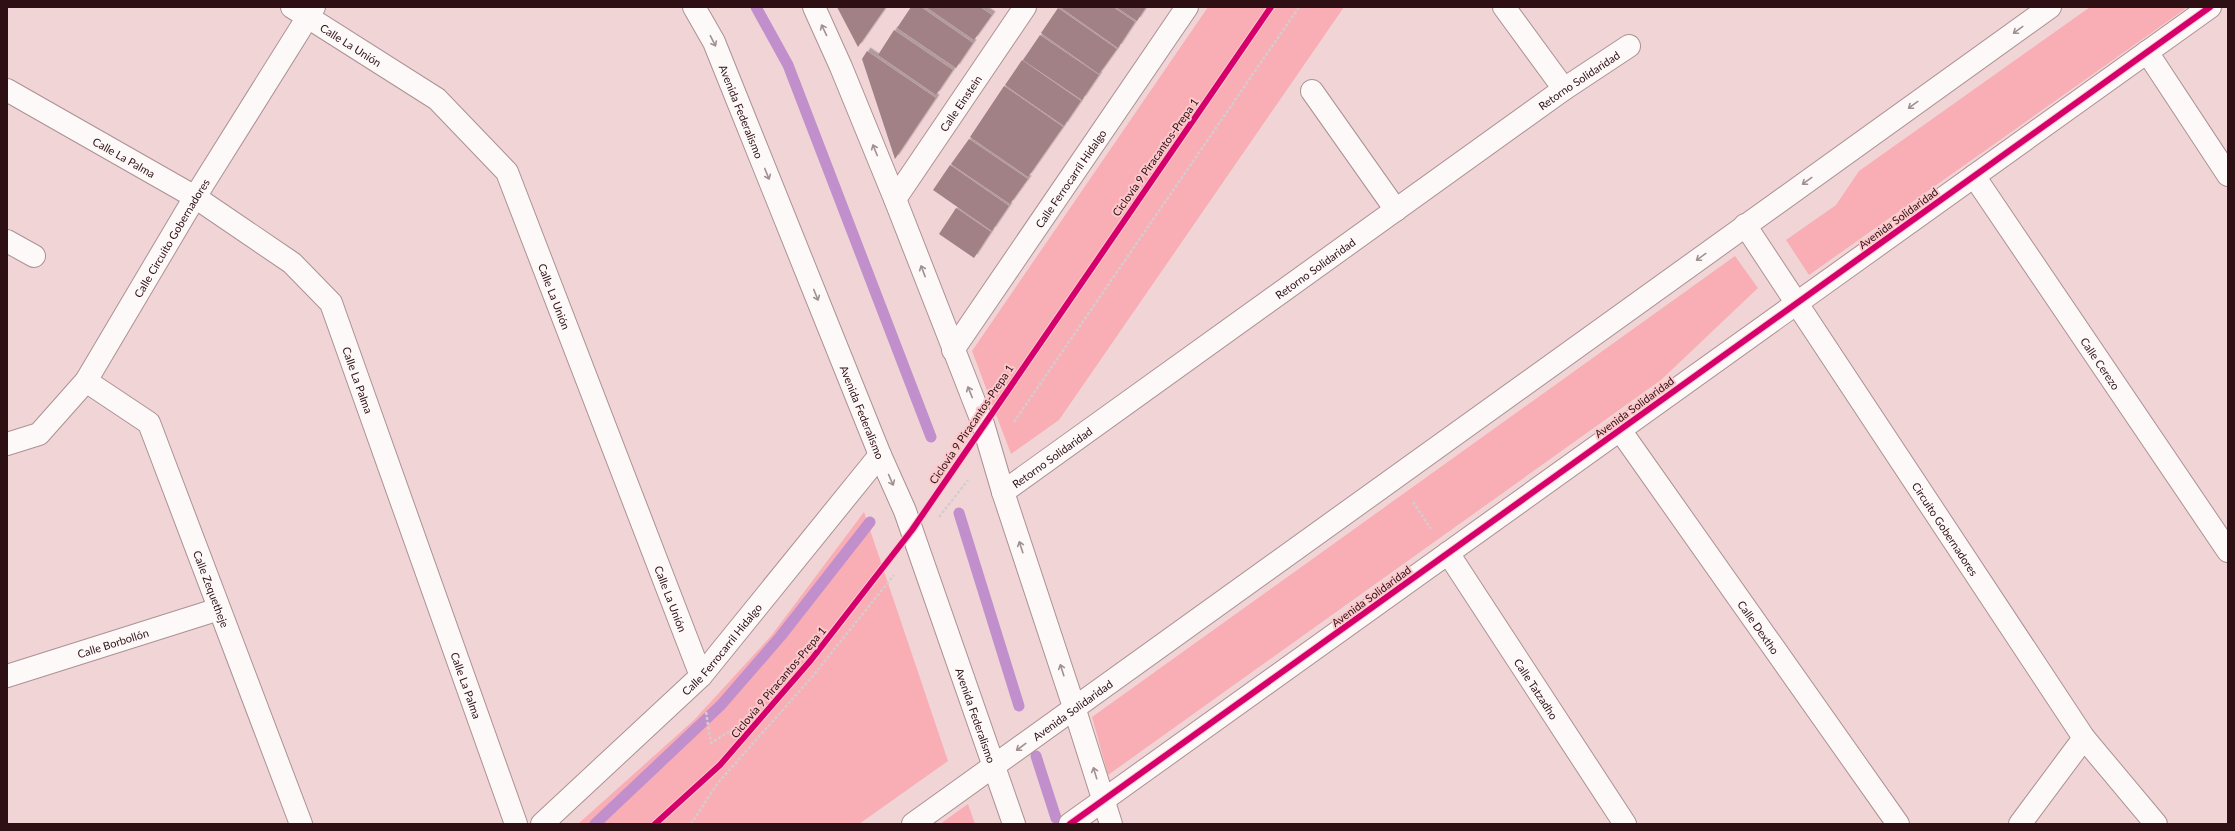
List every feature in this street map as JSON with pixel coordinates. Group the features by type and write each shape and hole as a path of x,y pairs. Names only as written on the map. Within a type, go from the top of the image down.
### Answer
{"street":[{"name":"Avenida Federalismo","path":"694,7 714,42 880,455 905,511 1014,824"},
{"path":"814,7 842,67 983,424 1003,492 1111,824"},
{"name":"Calle Einstein","path":"895,199 1025,7"},
{"name":"Calle Ferrocarril Hidalgo","path":"953,350 1187,7"},
{"path":"1504,7 1564,89"},
{"name":"Avenida Solidaridad","path":"913,824 2050,7"},
{"name":"Avenida Solidaridad","path":"1070,824 2210,7"},
{"name":"Calle Circuito Gobernadores","path":"7,444 39,434 86,381 305,10"},
{"name":"Calle La Unión","path":"305,10 437,99 507,172 701,676"},
{"name":"Retorno Solidaridad","path":"1003,492 1564,89 1629,46"},
{"path":"2147,52 2228,175"},
{"name":"Calle La Palma","path":"7,90 195,197 292,263 331,303 516,824"},
{"path":"1312,91 1396,210"},
{"name":"Calle Cerezo","path":"1974,176 2224,539"},
{"name":"Circuito Gobernadores","path":"1746,225 2084,738 2156,824"},
{"path":"7,241 34,256"},
{"name":"Calle Zequetheje","path":"86,381 149,423 301,824"},
{"name":"Calle Dextho","path":"1620,430 1898,824"},
{"name":"Calle Ferrocarril Hidalgo","path":"542,824 701,676 880,455"},
{"name":"Calle Tatzadho","path":"1448,554 1625,824"},
{"name":"Calle Borbollón","path":"7,676 219,609"},
{"path":"2020,824 2084,738"}],"path":[{"path":"935,522 972,474 992,455 1299,7"},
{"path":"1396,476 1448,554"},
{"path":"691,824 717,784 812,677 887,586 917,546"},
{"path":"709,731 711,743 740,724"}],"shaded area":[{"path":"1208,7 1344,7 1059,420 1011,454 972,351"},
{"path":"2090,7 2188,7 1809,275 1786,240 1836,205 1859,171"},
{"path":"1735,256 1758,288 1661,380 1108,775 1092,717"},
{"path":"864,512 948,761 859,824 578,824 694,720 771,636"},
{"path":"968,804 975,824 940,824"}],"building":[{"path":"837,7 886,7 858,47"},
{"path":"911,7 921,7 973,43 956,68 897,28"},
{"path":"926,7 980,7 992,15 974,40"},
{"path":"1060,7 1113,7 1135,22 1118,48"},
{"path":"1116,7 1146,7 1137,21"},
{"path":"1058,8 1117,49 1099,74 1041,33"},
{"path":"894,30 953,70 936,95 878,55"},
{"path":"1040,35 1099,75 1082,100 1023,60"},
{"path":"867,51 936,98 895,159 862,59"},
{"path":"1022,60 1081,101 1064,126 1005,85"},
{"path":"1004,86 1063,127 1028,177 970,137"},
{"path":"969,139 1028,179 1010,204 951,164"},
{"path":"950,165 1009,206 992,231 933,190"},
{"path":"956,208 991,232 974,258 939,234"}],"waterway":[{"path":"756,7 788,65 931,437"},
{"path":"959,513 1019,706"},
{"path":"595,824 721,705 780,637 870,522"},
{"path":"1036,756 1056,818"}],"cycle path":[{"name":"Ciclovía 9 Piracantos-Prepa 1","path":"655,824 720,765 811,660 912,530 1271,7"},
{"path":"1070,824 2210,7"}]}
